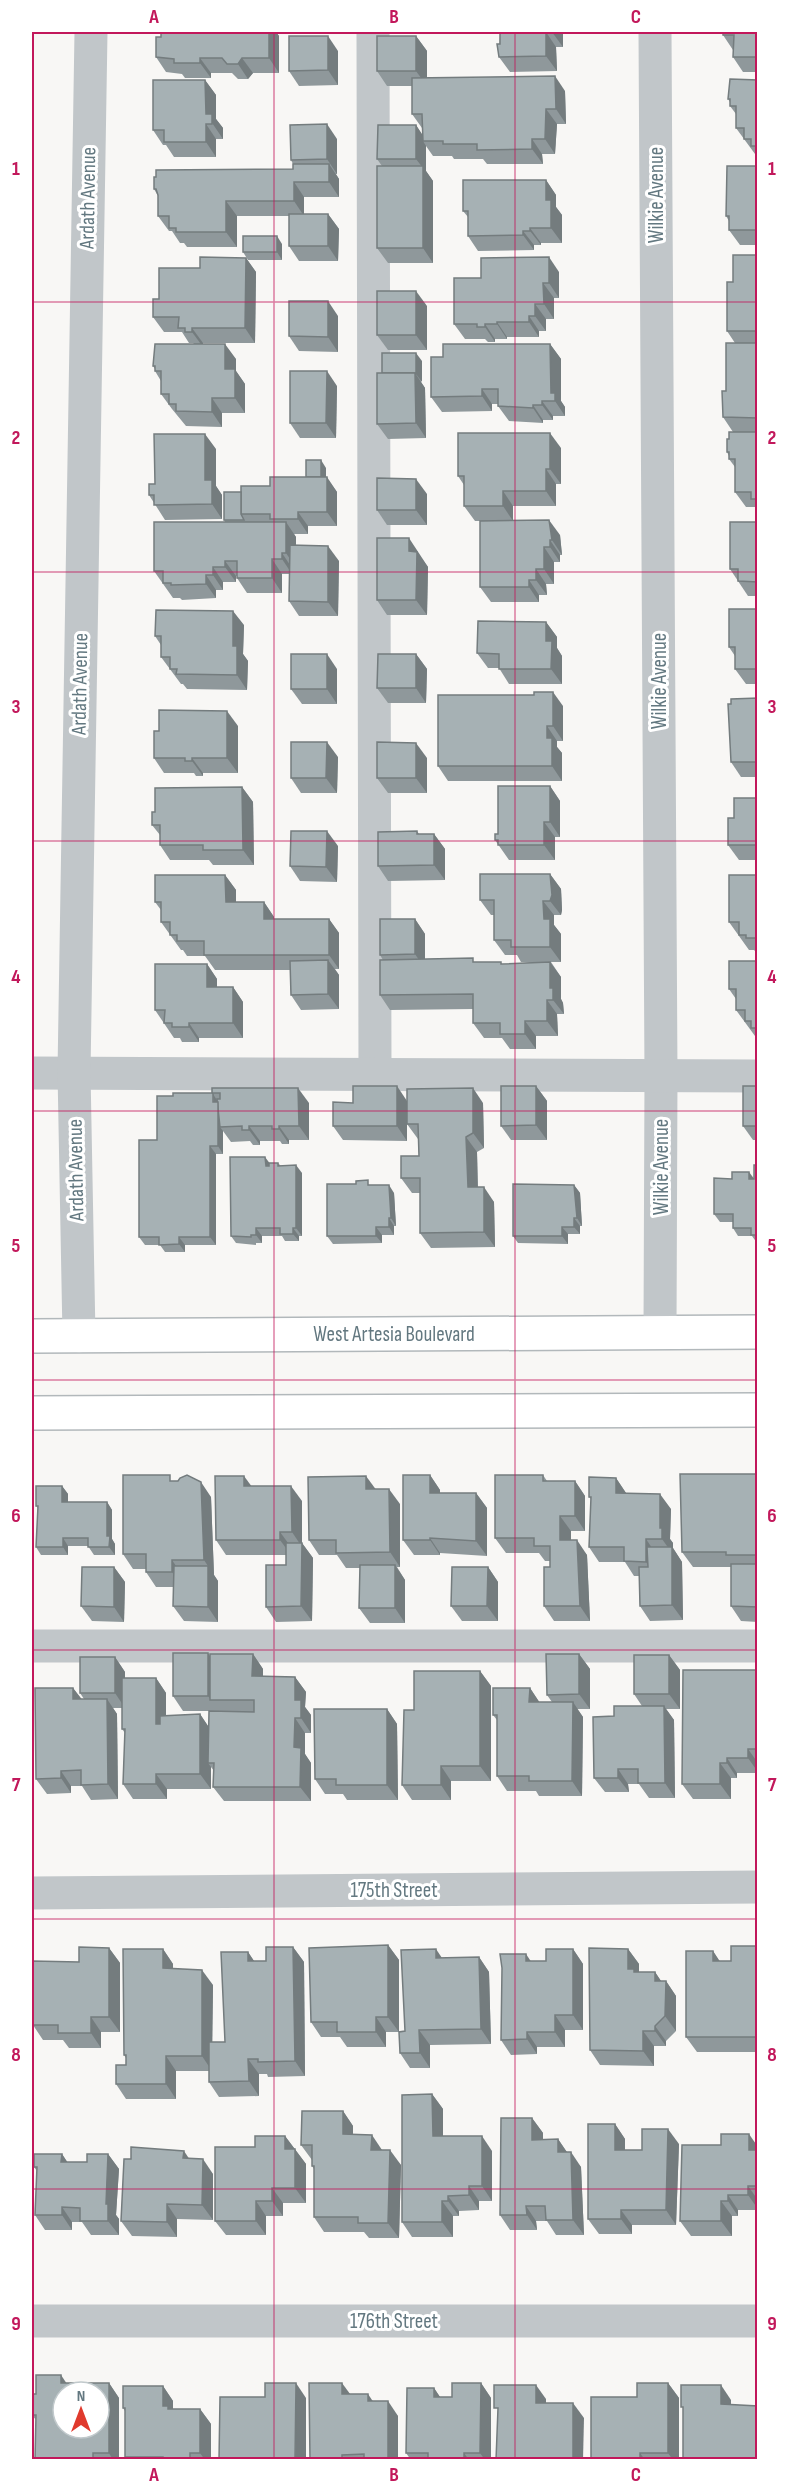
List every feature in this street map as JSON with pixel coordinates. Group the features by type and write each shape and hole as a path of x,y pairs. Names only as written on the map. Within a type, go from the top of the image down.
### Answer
{"main road":[{"name":"West Artesia Boulevard","path":"32,1336 758,1332"},
{"path":"32,1413 758,1410"}],"street":[{"name":"Ardath Avenue","path":"79,1336 74,1072 91,32"},
{"path":"373,32 375,1076"},
{"name":"Wilkie Avenue","path":"655,32 662,1076 660,1331"},
{"path":"32,1073 758,1076"},
{"path":"32,1646 758,1646"},
{"name":"175th Street","path":"32,1893 758,1887"},
{"name":"176th Street","path":"32,2321 758,2320"}],"building":[{"path":"161,32 269,32 269,58 242,58 238,64 227,64 222,58 200,58 200,63 174,63 174,59 156,57 156,37 161,37"},
{"path":"500,32 546,32 546,56 499,57 497,44 500,44"},
{"path":"723,32 758,32 758,57 733,57 734,35 723,35"},
{"path":"289,36 328,36 328,70 289,71"},
{"path":"377,36 416,36 416,71 377,71"},
{"path":"555,76 556,109 546,109 545,139 532,139 532,149 477,150 477,144 443,144 443,141 423,141 422,114 412,114 412,78"},
{"path":"730,79 758,80 758,146 751,146 751,139 744,139 744,128 736,128 736,106 730,106 730,99 728,99"},
{"path":"153,80 205,80 206,114 212,114 212,124 206,124 206,142 164,142 164,130 153,130"},
{"path":"327,124 327,159 291,160 290,125"},
{"path":"378,125 416,125 416,159 377,159"},
{"path":"293,164 329,164 329,182 294,182 294,201 226,201 226,232 176,232 176,228 169,228 169,216 158,216 158,195 154,189 156,170 293,169"},
{"path":"377,166 423,166 423,248 377,248"},
{"path":"727,166 758,166 758,230 729,230 729,216 726,216"},
{"path":"463,180 546,180 546,200 551,200 551,228 530,228 530,231 523,231 523,235 468,236 468,211 463,211"},
{"path":"289,214 328,214 328,246 289,246"},
{"path":"243,236 277,236 277,252 243,252"},
{"path":"733,255 758,255 758,331 727,331 727,282 733,282"},
{"path":"200,257 246,258 245,328 192,328 192,332 185,332 185,328 178,328 179,317 153,317 153,299 159,299 159,268 200,268"},
{"path":"549,257 549,283 543,283 544,304 535,304 535,316 529,316 529,322 497,322 497,324 485,324 485,327 477,327 477,324 454,324 454,278 481,278 481,258"},
{"path":"377,291 416,291 416,335 377,335"},
{"path":"289,301 328,301 328,337 289,336"},
{"path":"726,343 758,343 758,418 723,417 722,391 726,391"},
{"path":"155,344 225,344 225,369 235,369 235,398 212,398 212,412 176,411 176,404 169,404 169,394 161,394 161,371 155,371 155,366 153,366"},
{"path":"443,344 550,344 551,393 555,393 555,401 542,401 542,405 533,405 533,408 498,406 498,389 482,389 482,396 431,397 431,357 443,357"},
{"path":"382,353 416,353 416,374 382,373"},
{"path":"290,371 327,371 326,423 290,423"},
{"path":"377,373 415,373 416,423 377,424"},
{"path":"729,432 758,432 758,499 751,499 751,492 735,492 735,459 729,459 729,452 727,452"},
{"path":"458,433 550,433 550,469 546,469 546,491 503,491 503,506 464,506 464,476 458,476"},
{"path":"154,434 205,434 205,480 212,480 212,504 154,505 154,495 149,495 149,484 155,484"},
{"path":"306,460 321,460 321,477 306,477"},
{"path":"270,477 327,477 327,512 298,512 298,519 270,519 270,514 241,514 241,486 270,486"},
{"path":"377,478 416,479 416,510 377,510"},
{"path":"224,492 241,492 241,514 244,520 224,520"},
{"path":"549,520 552,540 550,540 550,547 544,547 544,569 536,569 536,580 529,580 529,587 480,587 480,521"},
{"path":"154,522 286,522 286,553 282,553 282,559 272,559 272,578 237,578 237,561 225,561 225,567 213,567 213,575 206,575 206,584 171,585 171,583 163,583 163,571 154,571"},
{"path":"730,522 758,522 758,582 738,581 738,569 730,569"},
{"path":"377,538 409,538 409,551 417,552 416,600 377,600"},
{"path":"290,545 328,546 328,602 289,601"},
{"path":"729,609 758,609 758,682 757,669 735,669 735,647 729,647"},
{"path":"156,610 233,611 233,646 237,646 237,675 176,674 177,669 170,669 170,657 161,657 161,636 155,636"},
{"path":"478,621 546,622 546,641 552,641 551,669 499,669 499,654 477,653"},
{"path":"291,654 327,654 327,689 291,689"},
{"path":"378,654 416,654 416,688 377,688"},
{"path":"534,692 553,692 553,726 547,726 547,738 552,738 552,766 438,766 438,695 534,695"},
{"path":"758,698 758,762 731,762 728,704 731,704 731,699"},
{"path":"159,710 227,711 227,758 192,758 192,761 185,761 185,758 154,758 154,731 159,731"},
{"path":"291,742 327,742 326,778 291,778"},
{"path":"377,742 416,743 416,778 377,778"},
{"path":"498,786 550,786 550,822 544,822 544,845 498,845 495,834 498,834"},
{"path":"242,787 243,850 203,850 203,845 160,845 160,825 152,825 152,812 155,812 155,788"},
{"path":"734,798 758,798 758,845 728,845 728,818 734,818"},
{"path":"291,831 327,831 326,867 290,866"},
{"path":"417,831 417,834 434,834 434,865 378,866 378,832"},
{"path":"480,874 550,874 552,895 550,901 543,901 544,919 550,919 550,947 511,947 511,940 494,940 494,900 480,900"},
{"path":"155,875 225,875 226,902 264,902 264,919 329,919 329,955 204,955 204,941 177,941 177,935 170,935 170,922 161,922 161,902 155,902"},
{"path":"729,875 758,875 758,938 746,938 746,935 739,935 739,922 729,922"},
{"path":"380,919 415,919 415,954 380,955"},
{"path":"473,958 473,962 501,962 501,964 550,962 550,988 553,988 553,1000 547,1000 547,1021 525,1021 525,1034 500,1034 500,1023 473,1023 473,994 380,995 380,960"},
{"path":"328,960 328,994 291,995 290,961"},
{"path":"729,961 758,961 758,1028 751,1028 751,1021 745,1021 745,1010 736,1010 736,989 729,989"},
{"path":"155,964 207,964 207,987 233,987 233,1023 189,1023 189,1027 172,1027 172,1023 164,1023 165,1010 155,1010"},
{"path":"353,1086 397,1086 397,1126 333,1126 333,1102 353,1103"},
{"path":"501,1086 536,1086 536,1125 501,1126"},
{"path":"743,1086 758,1086 758,1126 743,1126"},
{"path":"212,1088 298,1088 299,1126 279,1126 279,1129 272,1129 272,1126 249,1126 249,1130 242,1130 242,1126 220,1127 217,1099 220,1099 220,1093 212,1093"},
{"path":"473,1088 473,1133 466,1137 468,1187 484,1187 484,1232 420,1233 420,1178 401,1178 401,1156 419,1156 418,1124 407,1124 407,1089"},
{"path":"173,1093 212,1093 213,1102 218,1102 218,1146 210,1146 210,1237 179,1237 179,1244 159,1245 159,1237 139,1237 139,1140 157,1140 157,1096 173,1096"},
{"path":"230,1157 265,1157 266,1166 269,1166 269,1163 278,1163 278,1166 296,1165 296,1228 293,1228 293,1234 280,1234 280,1228 256,1228 256,1235 251,1235 251,1237 231,1236"},
{"path":"754,1165 758,1165 758,1235 751,1235 751,1228 733,1228 733,1214 714,1214 714,1178 732,1179 732,1172 749,1172 749,1179 754,1179"},
{"path":"368,1180 368,1185 389,1185 391,1218 389,1218 389,1227 376,1227 376,1236 327,1236 327,1184 356,1184 356,1181"},
{"path":"513,1184 574,1185 577,1218 574,1218 574,1227 562,1227 562,1236 513,1236"},
{"path":"680,1474 758,1474 758,1555 682,1552"},
{"path":"123,1475 170,1475 170,1481 178,1481 187,1475 201,1482 204,1560 172,1560 172,1572 146,1572 146,1554 123,1554"},
{"path":"403,1475 430,1475 430,1493 476,1493 476,1541 430,1538 430,1540 403,1540"},
{"path":"495,1475 543,1475 543,1481 575,1481 575,1516 560,1516 560,1540 577,1540 580,1606 544,1606 544,1567 550,1567 550,1546 534,1546 534,1538 495,1538"},
{"path":"215,1476 244,1476 244,1486 291,1486 292,1532 280,1532 280,1540 216,1540"},
{"path":"366,1476 366,1489 389,1489 390,1552 336,1553 336,1540 309,1540 308,1477"},
{"path":"589,1477 616,1478 616,1493 660,1494 662,1539 646,1539 646,1562 624,1561 624,1547 589,1547 591,1497 589,1497"},
{"path":"36,1486 62,1486 62,1502 107,1502 109,1547 88,1547 88,1538 63,1538 63,1547 36,1547 38,1506 36,1506"},
{"path":"286,1543 302,1543 301,1606 266,1607 266,1565 286,1565"},
{"path":"647,1547 672,1547 672,1605 640,1606 639,1567 648,1567"},
{"path":"731,1564 758,1564 758,1607 731,1606"},
{"path":"360,1565 395,1565 395,1608 359,1608"},
{"path":"174,1566 208,1566 208,1607 173,1606"},
{"path":"82,1567 114,1567 114,1607 81,1606"},
{"path":"452,1567 488,1567 487,1606 451,1606"},
{"path":"173,1653 208,1653 208,1696 173,1696"},
{"path":"210,1654 253,1654 252,1676 295,1677 295,1700 301,1700 301,1718 295,1718 294,1747 301,1748 300,1787 213,1787 214,1763 208,1763 209,1711 254,1712 254,1700 210,1700"},
{"path":"546,1654 579,1654 579,1694 547,1695"},
{"path":"634,1655 669,1655 669,1694 634,1694"},
{"path":"80,1657 115,1657 115,1693 80,1693"},
{"path":"683,1670 758,1670 758,1749 748,1749 748,1758 727,1758 727,1763 720,1763 720,1784 682,1784"},
{"path":"414,1671 480,1671 480,1766 441,1766 441,1785 402,1785 404,1710 414,1710"},
{"path":"122,1678 156,1678 156,1724 160,1724 160,1716 200,1714 200,1774 156,1774 156,1784 123,1784 125,1729 122,1729"},
{"path":"35,1688 73,1688 73,1699 107,1699 108,1784 81,1785 81,1770 61,1771 61,1778 36,1779"},
{"path":"493,1688 530,1688 529,1702 573,1702 572,1781 529,1781 529,1776 497,1776 497,1715 493,1715"},
{"path":"614,1706 664,1706 665,1783 638,1783 638,1769 618,1769 618,1778 594,1778 593,1717 614,1716"},
{"path":"314,1709 387,1709 387,1785 336,1785 336,1779 315,1779"},
{"path":"388,1945 388,2017 376,2017 376,2032 337,2032 337,2022 311,2022 309,1948"},
{"path":"731,1946 758,1946 758,2037 686,2037 686,1951 713,1951 713,1961 731,1961"},
{"path":"79,1947 109,1948 109,2017 91,2017 91,2033 58,2033 58,2025 33,2025 33,1961 79,1962"},
{"path":"266,1947 293,1947 295,2061 258,2062 258,2059 248,2059 249,2081 209,2082 209,2042 225,2042 221,1952 248,1952 248,1961 266,1961"},
{"path":"589,1948 628,1949 628,1969 634,1969 634,1972 655,1972 655,1981 666,1981 665,2016 655,2026 655,2031 643,2031 643,2051 590,2050"},
{"path":"123,1949 163,1949 163,1968 202,1970 202,2056 166,2056 166,2084 116,2084 116,2065 126,2065"},
{"path":"436,1949 436,1958 479,1957 481,2029 419,2030 420,2053 400,2053 399,2032 405,2031 401,1950"},
{"path":"546,1949 573,1949 573,2015 555,2015 555,2032 527,2032 527,2039 501,2040 502,1968 500,1954 526,1954 526,1961 546,1961"},
{"path":"432,2094 433,2136 482,2136 482,2186 469,2186 469,2195 448,2196 448,2201 442,2201 442,2222 402,2222 402,2095"},
{"path":"302,2111 343,2111 343,2134 372,2135 371,2150 390,2150 388,2223 358,2223 358,2217 314,2217 312,2145 301,2145"},
{"path":"501,2118 532,2118 532,2140 558,2139 558,2152 571,2152 573,2220 546,2220 545,2206 526,2206 527,2215 500,2215"},
{"path":"588,2124 615,2124 615,2150 642,2150 642,2129 668,2129 666,2210 621,2210 621,2219 588,2219"},
{"path":"721,2134 749,2134 749,2150 758,2150 758,2186 748,2186 748,2195 728,2195 728,2201 721,2201 721,2221 680,2221 682,2145 721,2145"},
{"path":"255,2136 285,2136 285,2149 295,2149 295,2188 272,2188 272,2201 256,2201 256,2221 215,2221 215,2147 255,2147"},
{"path":"131,2147 184,2151 183,2158 203,2159 202,2205 167,2204 167,2222 121,2221 124,2159 131,2159"},
{"path":"34,2154 62,2154 61,2162 87,2162 87,2154 108,2154 106,2204 108,2204 108,2221 80,2221 80,2208 62,2207 62,2215 35,2215 37,2167 34,2167"},
{"path":"36,2375 61,2375 61,2380 51,2380 51,2440 109,2440 109,2453 93,2453 93,2460 35,2460 36,2415 32,2415 32,2394 36,2394"},
{"path":"265,2383 296,2383 295,2460 219,2460 220,2397 265,2397"},
{"path":"309,2383 342,2383 342,2394 368,2394 368,2401 388,2401 388,2460 364,2460 364,2454 342,2455 342,2460 310,2460"},
{"path":"452,2383 481,2383 480,2453 464,2453 464,2460 428,2460 428,2453 406,2453 407,2388 434,2388 434,2397 452,2397"},
{"path":"637,2383 668,2383 668,2453 640,2453 640,2460 591,2460 591,2397 637,2397"},
{"path":"494,2385 536,2385 536,2403 573,2403 573,2460 496,2460 498,2408 494,2408"},
{"path":"681,2385 721,2385 721,2404 758,2406 758,2460 683,2460"},
{"path":"123,2386 163,2386 163,2406 168,2406 168,2409 200,2409 200,2453 190,2453 190,2460 125,2457"}]}
